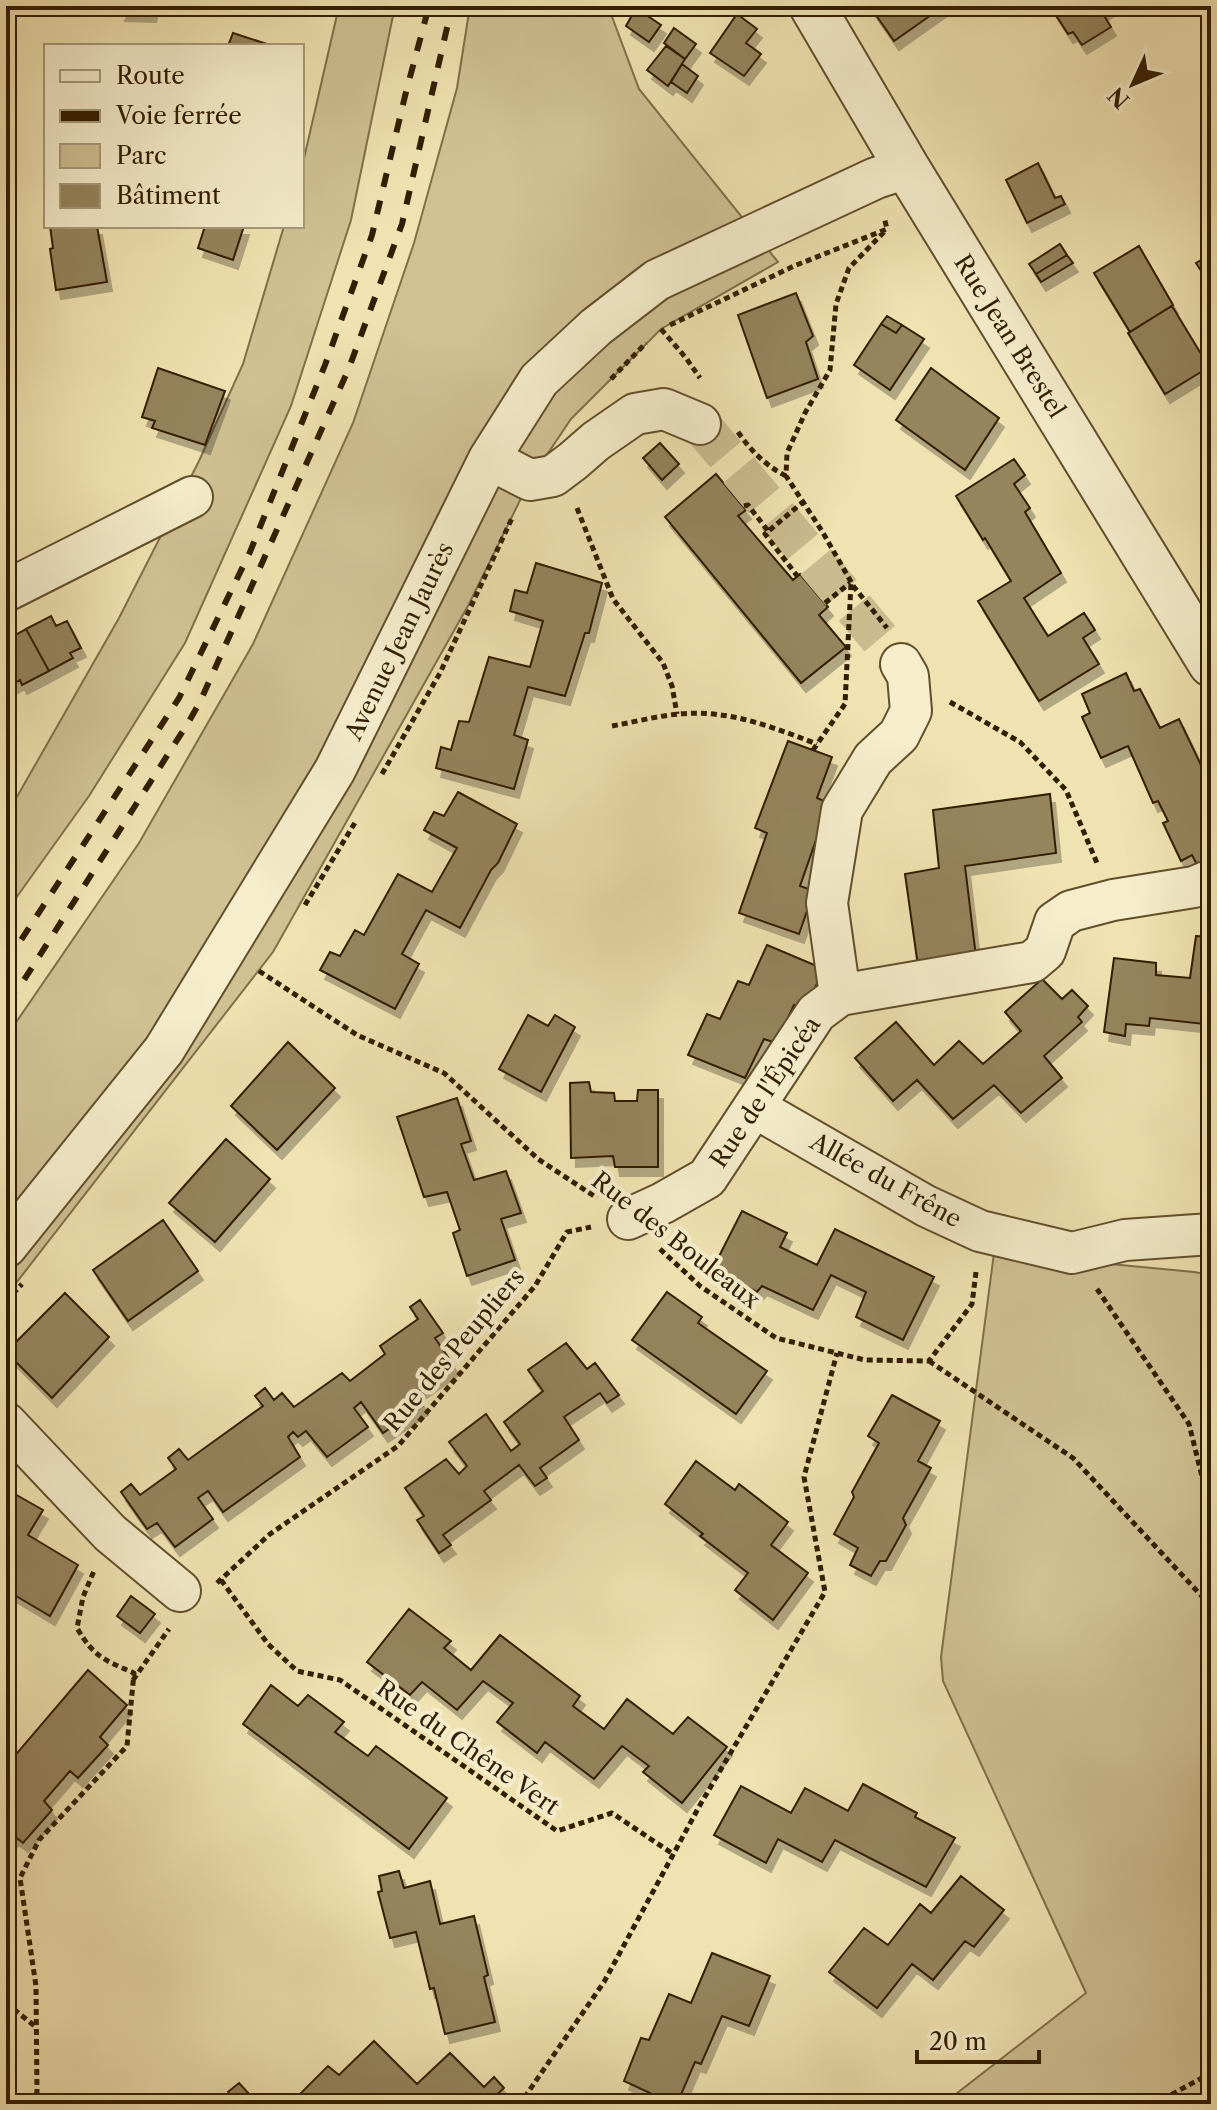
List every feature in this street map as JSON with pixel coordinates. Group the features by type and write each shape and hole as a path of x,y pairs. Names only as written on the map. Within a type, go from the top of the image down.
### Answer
{"street":[{"name":"Rue Jean Brestel","path":"812,6 891,173 1211,664"},
{"name":"Avenue Jean Jaurès","path":"6,1247 164,1050 335,770 489,459 539,380 596,327 657,280 891,173"},
{"path":"489,459 542,478 573,461 635,414 664,409 700,424"},
{"path":"6,591 192,497"},
{"name":"Rue de l'Épicéa","path":"628,1219 707,1178 816,1013 840,995 827,903 842,810 873,759 899,735 911,711 908,676 897,650"},
{"path":"840,995 1032,962 1045,951 1055,922 1071,911 1113,900 1194,887 1211,880"},
{"name":"Allée du Frêne","path":"754,1107 926,1206 980,1231 1072,1253 1125,1240 1211,1234"},
{"path":"6,1423 110,1533 188,1601"}],"path":[{"path":"891,173 887,229 849,268 836,304 830,370 805,413 787,453 786,476 897,650"},
{"path":"661,329 794,266 887,229"},
{"path":"604,385 649,340"},
{"path":"379,779 440,673 542,478 575,503 613,599 663,663 672,686 677,714"},
{"path":"798,577 765,534 803,502"},
{"path":"744,506 748,505 768,531"},
{"path":"825,603 851,582"},
{"path":"813,750 845,704 851,582"},
{"path":"942,697 1020,742 1066,790 1113,900"},
{"path":"612,726 677,714 708,713 747,719 817,744"},
{"path":"302,909 357,819"},
{"name":"Rue des Bouleaux","path":"225,949 357,1035 444,1073 538,1159 628,1219 700,1286 776,1338 865,1360 929,1361"},
{"path":"261,972 269,960"},
{"name":"Rue des Peupliers","path":"133,1680 188,1601 220,1579 270,1534 398,1446 535,1286 567,1232 628,1219"},
{"path":"980,1231 972,1304 929,1361 1073,1458 1211,1606"},
{"path":"1072,1253 1189,1424 1211,1513"},
{"path":"6,1301 24,1283"},
{"path":"517,2104 604,1982 700,1805 825,1592 804,1477 837,1353"},
{"path":"32,2104 37,2092 36,1986 20,1878 39,1840 127,1746 134,1673 100,1658 86,1644 77,1628 83,1597 110,1533"},
{"name":"Rue du Chêne Vert","path":"220,1579 268,1644 297,1671 340,1680 557,1831 612,1813 673,1854"},
{"path":"6,2003 37,2028"},
{"path":"1154,2104 1211,2073"}],"green space":[{"path":"339,6 395,6 351,220 291,406 185,643 89,796 6,912 6,811 119,618 199,461 243,364 283,228 304,228 304,158"},
{"path":"470,6 608,6 639,89 778,262 661,329 571,419 530,480 469,604 273,952 6,1296 6,1037 139,843 253,644 353,423 414,243 457,88"},
{"path":"994,1253 1211,1275 1211,2104 943,2104 1086,1993 943,1681 941,1657"}],"building":[{"path":"123,6 153,6 151,13 120,12"},
{"path":"1050,6 1111,6 1102,12 1111,27 1082,45 1073,32 1068,34"},
{"path":"636,8 661,25 649,42 626,26"},
{"path":"871,8 941,8 894,41"},
{"path":"737,14 757,29 746,43 761,54 744,76 710,53"},
{"path":"674,28 696,44 685,59 664,43"},
{"path":"233,33 267,44 229,44"},
{"path":"666,46 685,59 668,86 647,70"},
{"path":"682,64 698,76 687,93 671,82"},
{"path":"1038,163 1055,198 1061,196 1065,204 1027,223 1006,180"},
{"path":"50,228 97,228 107,282 56,290 50,249 53,248"},
{"path":"204,228 243,228 233,260 198,248"},
{"path":"1060,244 1067,255 1036,274 1029,264"},
{"path":"1139,246 1173,305 1130,332 1094,273"},
{"path":"1211,254 1211,282 1209,283 1196,263"},
{"path":"1067,255 1073,263 1041,282 1036,274"},
{"path":"796,293 813,336 806,342 818,379 767,398 738,315"},
{"path":"1172,306 1209,367 1165,394 1128,333"},
{"path":"887,316 902,325 896,333 881,324"},
{"path":"881,324 896,333 902,325 924,339 890,390 854,365"},
{"path":"158,368 225,391 205,445 152,428 155,421 142,417"},
{"path":"931,368 999,418 965,470 896,420"},
{"path":"660,443 679,464 662,480 643,458"},
{"path":"1014,459 1025,475 1014,484 1030,508 1025,512 1061,573 1024,598 1048,636 1084,613 1095,630 1083,638 1099,664 1039,701 978,601 1011,581 956,496"},
{"path":"716,474 746,510 738,516 793,580 800,574 828,607 819,615 846,647 801,683 665,517"},
{"path":"536,563 602,583 589,633 585,633 565,696 528,687 514,735 528,740 514,789 436,768 441,747 451,750 459,721 469,722 489,657 530,667 543,621 510,611 515,590 527,593"},
{"path":"51,616 56,626 67,621 81,648 70,653 73,658 49,671 26,629"},
{"path":"26,629 49,671 22,685 20,680 8,687 6,640"},
{"path":"1126,673 1134,691 1140,689 1160,728 1179,719 1211,786 1211,867 1201,872 1192,855 1181,861 1163,823 1168,821 1158,801 1153,803 1128,746 1101,758 1082,717 1090,713 1082,694"},
{"path":"788,741 832,757 817,798 829,803 800,886 814,891 799,934 739,913 767,833 755,828"},
{"path":"458,792 517,824 460,928 426,910 402,954 419,964 395,1009 320,970 330,952 340,956 355,930 364,935 398,874 432,892 457,848 424,830 434,812 444,816"},
{"path":"1050,794 1056,853 965,866 976,957 918,966 905,874 939,868 933,810"},
{"path":"1196,936 1211,937 1211,983 1204,1024 1150,1018 1149,1026 1126,1024 1125,1036 1104,1032 1114,958 1156,963 1156,975 1190,978"},
{"path":"767,945 824,969 805,1009 794,1005 776,1043 764,1039 745,1078 688,1055 707,1014 720,1019 738,981 749,985"},
{"path":"1042,979 1062,999 1072,990 1088,1006 1078,1017 1082,1022 1044,1056 1062,1078 1021,1113 994,1085 953,1119 917,1080 893,1101 855,1058 896,1022 934,1065 959,1041 983,1064 1021,1031 1005,1012"},
{"path":"528,1015 548,1026 555,1015 575,1027 541,1092 499,1069"},
{"path":"288,1042 335,1088 277,1150 231,1106"},
{"path":"589,1082 591,1092 614,1093 615,1101 637,1101 638,1090 658,1090 658,1167 615,1167 613,1156 571,1158 570,1083"},
{"path":"457,1098 471,1141 461,1144 474,1180 506,1171 521,1213 501,1219 515,1260 467,1276 453,1233 460,1230 447,1192 424,1197 397,1117"},
{"path":"226,1139 270,1179 215,1242 169,1203"},
{"path":"742,1211 787,1233 780,1247 817,1265 835,1229 934,1277 903,1340 856,1317 866,1292 831,1275 813,1310 762,1286 757,1292 712,1270"},
{"path":"163,1220 198,1271 128,1321 93,1270"},
{"path":"667,1292 702,1317 698,1323 767,1371 736,1414 632,1340"},
{"path":"65,1293 109,1337 52,1398 6,1352"},
{"path":"420,1300 443,1333 435,1338 454,1366 416,1393 423,1406 383,1433 361,1402 354,1408 368,1427 327,1457 306,1431 298,1437 293,1432 288,1437 300,1457 223,1512 208,1491 198,1498 213,1519 175,1547 157,1523 147,1529 121,1492 131,1484 140,1495 176,1469 168,1458 179,1449 188,1460 263,1406 255,1396 265,1388 274,1400 282,1393 294,1407 342,1373 350,1381 385,1354 380,1346 418,1319 410,1307"},
{"path":"566,1343 587,1369 595,1363 619,1395 607,1403 600,1393 564,1417 579,1440 540,1468 547,1478 535,1486 519,1465 484,1491 491,1500 443,1535 451,1545 439,1553 417,1520 424,1516 405,1488 446,1459 459,1474 467,1466 449,1442 486,1414 511,1451 520,1444 504,1422 543,1391 528,1370"},
{"path":"892,1395 940,1421 918,1461 931,1468 903,1518 906,1525 886,1561 880,1561 871,1576 850,1565 858,1548 834,1534 854,1497 852,1492 879,1443 868,1436"},
{"path":"696,1461 735,1490 739,1484 788,1522 771,1545 808,1573 773,1620 735,1590 748,1573 665,1504"},
{"path":"6,1489 43,1510 28,1535 78,1565 50,1616 6,1590 6,1570 12,1558 6,1555"},
{"path":"131,1596 155,1614 140,1633 117,1616"},
{"path":"409,1609 451,1641 444,1648 471,1670 500,1635 580,1696 573,1706 604,1729 627,1699 673,1734 688,1717 727,1747 682,1803 643,1772 649,1766 622,1746 594,1779 545,1742 537,1753 497,1722 513,1703 483,1681 457,1710 422,1682 410,1695 367,1662"},
{"path":"88,1670 127,1705 100,1737 108,1745 78,1778 70,1771 44,1801 52,1810 23,1843 14,1836 6,1846 6,1766"},
{"path":"271,1685 298,1706 308,1695 344,1722 335,1732 368,1756 376,1746 447,1798 409,1849 243,1724"},
{"path":"863,1784 955,1838 926,1887 835,1840 822,1862 778,1839 766,1863 714,1835 741,1786 791,1813 805,1788 848,1811"},
{"path":"399,1871 404,1888 430,1881 440,1924 474,1916 495,2022 445,2034 416,1932 390,1938 378,1892 382,1891 379,1876"},
{"path":"961,1876 1004,1910 974,1947 965,1941 933,1980 912,1964 877,2008 829,1972 864,1928 888,1945 920,1904 931,1913"},
{"path":"712,1953 770,1976 749,2026 722,2016 701,2064 695,2062 677,2104 670,2101 668,2104 645,2104 650,2093 624,2081 641,2038 649,2040 669,1994 691,2003"},
{"path":"374,2041 417,2084 450,2053 484,2087 494,2077 504,2088 487,2104 411,2104 406,2099 401,2104 290,2104 328,2066 339,2075"},
{"path":"239,2083 254,2104 232,2104 235,2101 228,2092"}],"tunnel":[{"path":"700,424 901,664"}],"railway":[{"path":"6,963 179,698 250,552 325,365 372,235 429,6"},
{"path":"6,1001 24,980 200,702 349,368 402,224 452,6"}]}
